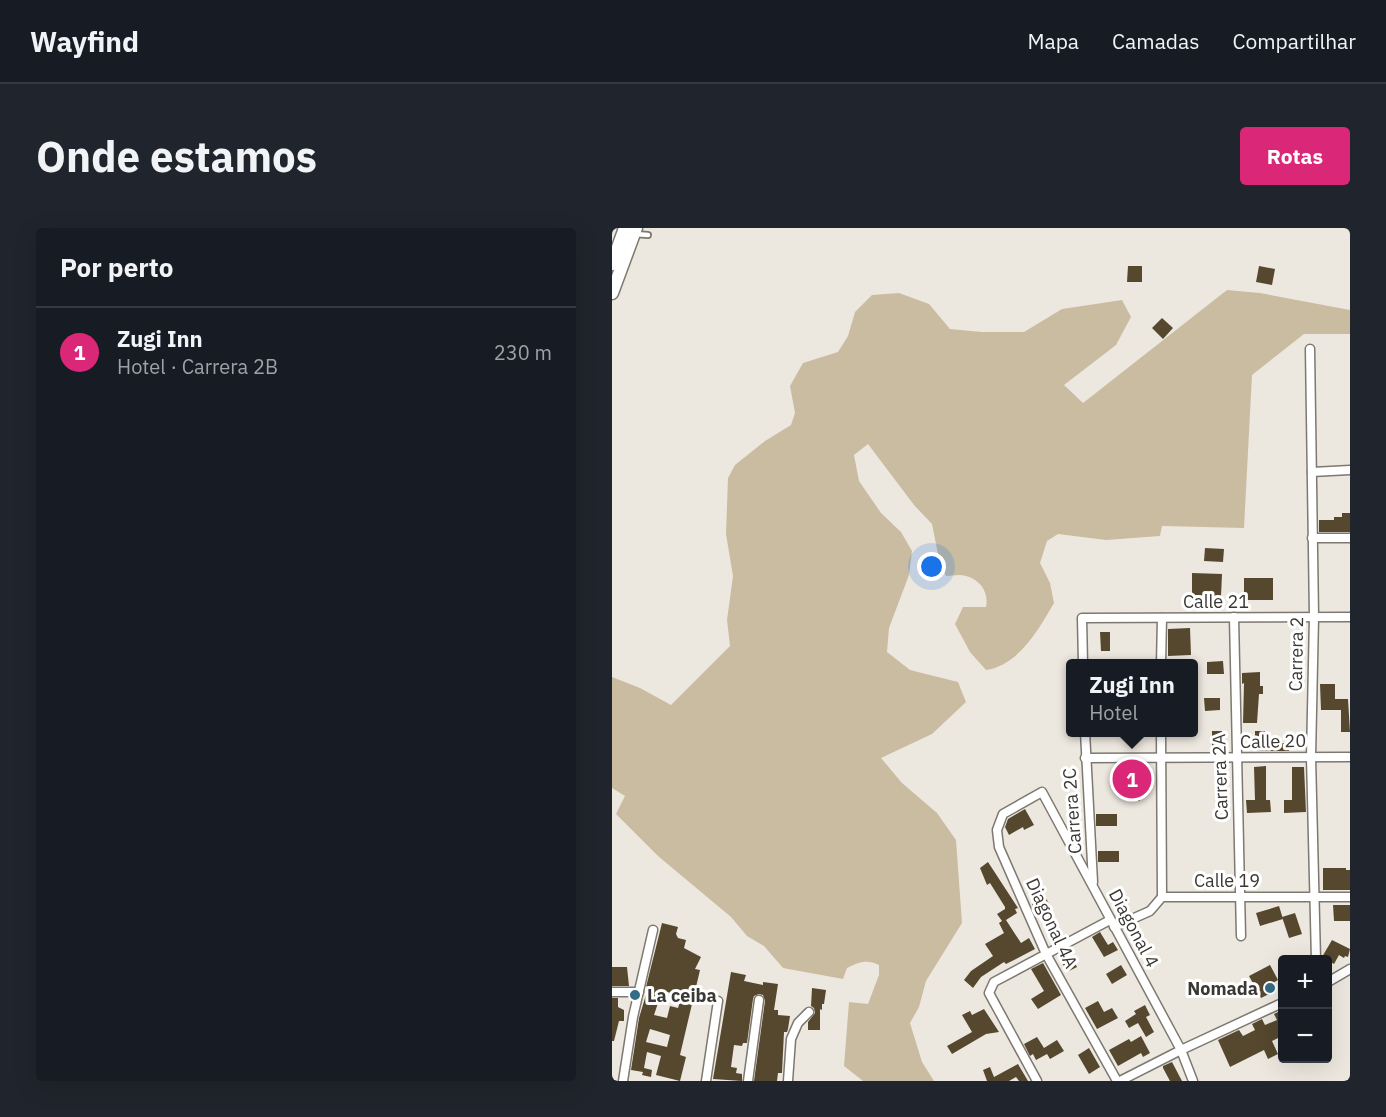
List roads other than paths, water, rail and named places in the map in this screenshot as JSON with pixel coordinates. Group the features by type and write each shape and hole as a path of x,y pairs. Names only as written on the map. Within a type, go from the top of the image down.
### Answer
{"main road":[{"path":"612,264 628,231"},
{"path":"612,293 628,231"}],"street":[{"name":"Carrera 2","path":"1310,349 1314,617 1311,757 1316,955"},
{"path":"1312,472 1350,470"},
{"path":"1312,538 1350,538"},
{"name":"Carrera 2A","path":"1234,617 1241,936"},
{"name":"Calle 21","path":"1083,659 1082,618 1350,617"},
{"path":"1161,659 1162,618"},
{"name":"Carrera 2C","path":"1085,737 1094,886"},
{"path":"1036,1081 989,993 994,982 1112,923 1150,910 1162,897 1161,737"},
{"name":"Calle 20","path":"1085,758 1350,757"},
{"name":"Diagonal 4","path":"1042,792 1181,1050 1193,1081"},
{"name":"Diagonal 4A","path":"1042,792 1003,814 997,830 999,847 1046,954 1118,1081"},
{"name":"Calle 19","path":"1162,897 1350,897"},
{"path":"623,1081 653,930"},
{"path":"1332,980 1350,969"},
{"path":"612,992 639,992"},
{"path":"748,1081 759,1000"},
{"path":"706,1081 718,1001"},
{"path":"1118,1081 1278,1006"},
{"path":"788,1081 791,1039 798,1023 809,1012"}],"lane":[{"path":"628,231 648,235"}],"place":[{"name":"Zugi Inn","path":"1132,779"},
{"name":"Nomada","path":"1270,988"},
{"name":"La ceiba","path":"635,995"}]}
